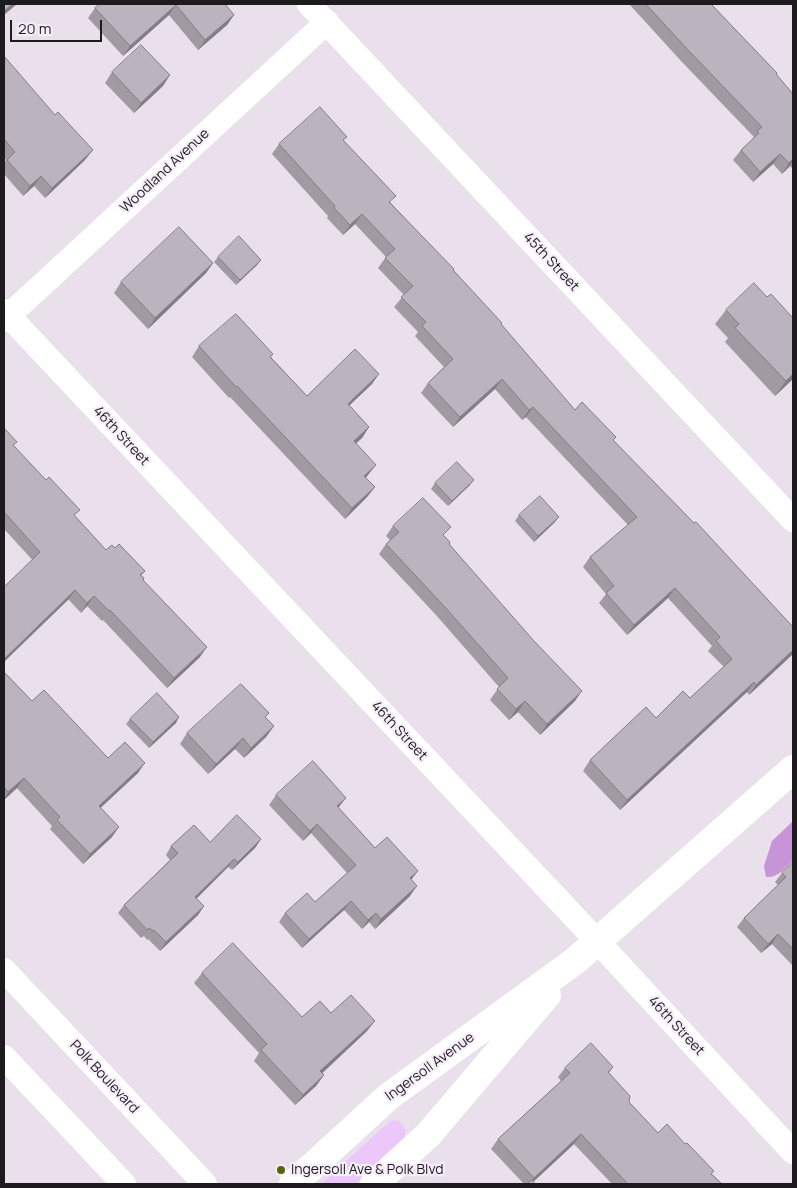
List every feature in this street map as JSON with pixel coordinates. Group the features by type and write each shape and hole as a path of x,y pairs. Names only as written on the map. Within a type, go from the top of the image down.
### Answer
{"main road":[{"name":"Ingersoll Avenue","path":"293,1184 388,1097 575,961 598,942 793,769"},
{"name":"Ingersoll Avenue","path":"374,1184 428,1135 575,961"}],"street":[{"name":"45th Street","path":"309,4 793,520"},
{"name":"Woodland Avenue","path":"5,315 327,22"},
{"name":"46th Street","path":"5,315 598,942 793,1152"},
{"name":"Polk Boulevard","path":"4,970 205,1184"},
{"path":"4,1057 124,1184"}],"shaded area":[{"path":"793,821 793,860 778,874 766,877 764,866 772,841"},
{"path":"395,1120 400,1122 406,1130 404,1139 355,1184 321,1184 389,1122"}],"building":[{"path":"4,4 12,4 4,11"},
{"path":"100,4 225,4 234,15 205,40 176,5 130,46 95,8"},
{"path":"646,4 711,4 777,73 793,94 793,159 789,163 780,154 760,172 741,150 759,133 757,131 762,127"},
{"path":"141,45 170,75 141,103 112,72"},
{"path":"4,56 55,115 58,112 93,150 52,188 41,176 30,186 7,160 15,152 4,139"},
{"path":"320,107 347,137 343,140 396,196 389,202 454,269 575,410 582,402 616,437 613,440 694,523 696,522 793,627 793,650 756,685 754,682 627,800 590,760 646,707 656,718 683,691 690,698 732,659 716,641 720,637 675,588 634,625 606,593 614,586 590,557 637,517 533,407 529,410 502,379 460,417 428,383 453,359 422,326 426,322 401,297 413,286 385,258 395,249 362,214 350,225 279,144"},
{"path":"179,227 213,263 155,318 121,282"},
{"path":"239,236 261,260 240,280 218,257"},
{"path":"754,283 767,297 771,294 793,318 793,374 786,381 735,328 739,324 726,310"},
{"path":"236,314 273,354 270,357 307,396 355,349 379,374 348,404 369,427 354,441 376,465 364,476 375,487 352,508 199,346"},
{"path":"4,428 17,442 13,445 46,480 49,477 80,510 74,515 106,550 112,545 115,548 119,544 145,571 140,575 144,578 143,580 207,647 174,678 110,610 94,596 87,603 75,590 4,659 4,587 40,552 4,512"},
{"path":"457,462 474,480 452,501 435,483"},
{"path":"540,496 559,517 538,536 519,515"},
{"path":"423,498 451,527 443,535 450,542 449,544 534,641 582,691 547,724 525,701 516,709 497,689 508,678 386,544 399,532 393,526"},
{"path":"4,672 32,701 44,690 108,758 125,742 145,763 99,806 119,827 90,854 57,820 60,817 24,778 8,792 4,787"},
{"path":"241,684 269,713 265,717 274,726 251,748 243,738 216,764 187,733"},
{"path":"157,693 179,717 153,742 130,719"},
{"path":"313,761 346,798 337,806 375,848 387,837 418,871 410,878 417,886 381,919 376,913 368,920 351,901 309,939 285,913 307,893 315,902 356,865 317,824 310,831 276,795"},
{"path":"237,815 261,839 238,862 234,859 195,897 204,906 166,942 154,930 149,928 147,930 124,905 178,853 171,846 194,825 210,842"},
{"path":"793,862 793,949 778,934 768,944 744,918 786,877 782,873"},
{"path":"233,943 302,1017 320,1001 331,1013 351,995 375,1021 320,1071 324,1075 303,1095 261,1050 267,1044 202,973"},
{"path":"591,1043 613,1067 608,1072 630,1096 629,1102 658,1133 667,1124 714,1171 711,1174 722,1184 628,1184 581,1134 534,1178 498,1139 570,1073 565,1068"},
{"path":"532,1180 535,1184 527,1184"}],"place":[{"name":"Ingersoll Ave & Polk Blvd","path":"281,1170"}]}
